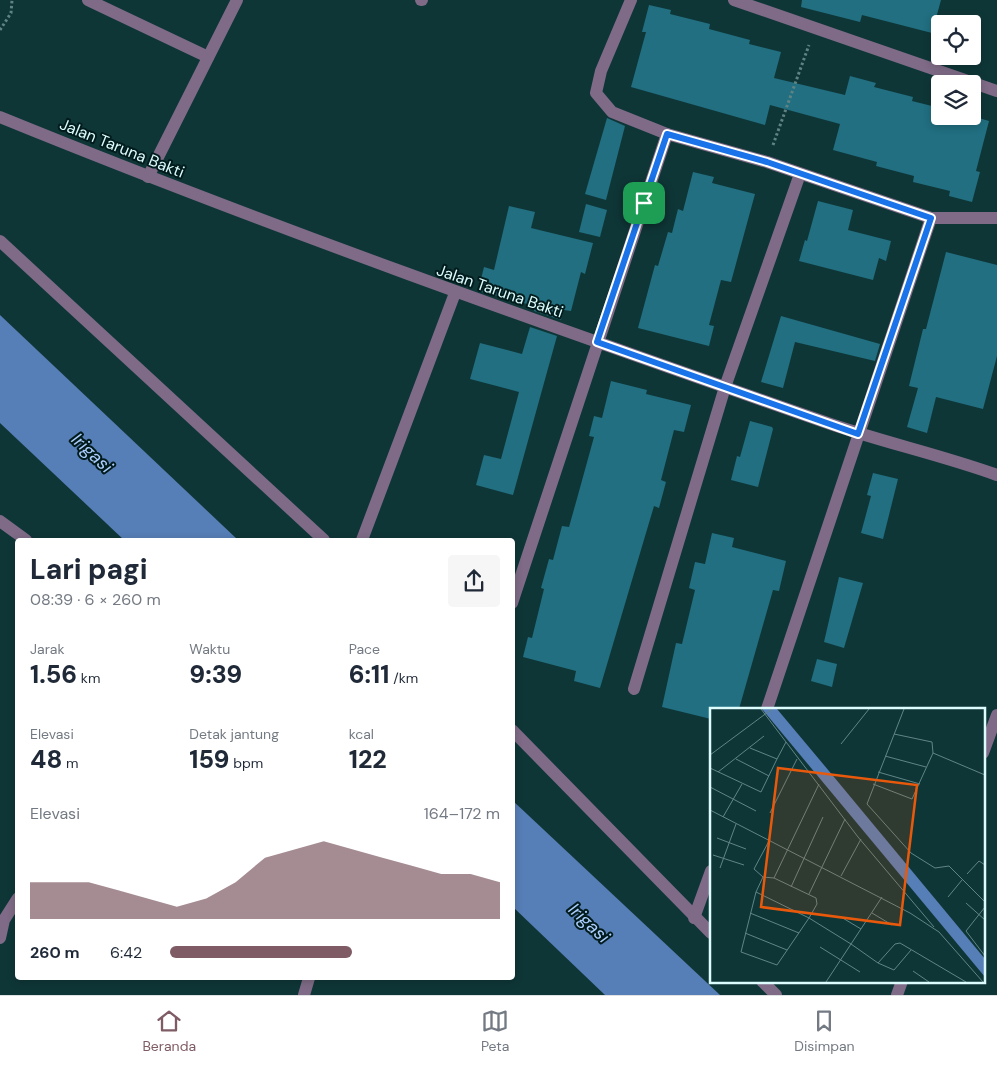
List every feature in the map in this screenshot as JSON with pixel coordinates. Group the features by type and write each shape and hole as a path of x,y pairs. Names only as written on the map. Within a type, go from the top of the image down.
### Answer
{"street":[{"path":"88,0 208,57"},
{"path":"148,177 237,0"},
{"path":"631,0 601,71 596,93 612,112 667,134 767,162 931,218 997,218"},
{"path":"734,0 997,91"},
{"name":"Jalan Taruna Bakti","path":"0,117 148,177 455,293 858,434 996,470"},
{"path":"515,594 667,134"},
{"path":"634,689 725,387 800,174"},
{"path":"767,708 931,218"},
{"path":"0,240 322,538"},
{"path":"363,538 455,293"},
{"path":"0,521 23,538"},
{"path":"984,750 997,715"},
{"path":"515,733 694,918 710,932"},
{"path":"694,918 710,874"},
{"path":"0,938 4,920 15,903"},
{"path":"304,995 308,980"},
{"path":"763,982 776,995"},
{"path":"897,995 902,982"}],"path":[{"path":"0,30 11,13 12,0"},
{"path":"767,162 814,29"}],"water":[{"name":"Irigasi","path":"0,315 236,538 122,538 0,423"},
{"name":"Irigasi","path":"515,803 720,995 605,995 515,909"}],"building":[{"path":"802,0 941,0 937,15 931,15 931,33 862,15 860,22 801,7"},
{"path":"649,5 671,10 670,14 710,24 709,29 750,40 749,44 781,52 774,78 845,95 850,76 876,83 874,87 913,97 912,101 931,106 931,125 981,125 981,119 989,121 976,171 980,172 972,202 949,196 950,191 913,182 914,176 876,166 877,162 833,150 840,124 770,105 765,125 631,87 646,32 642,32"},
{"path":"607,118 625,126 606,200 585,194"},
{"path":"693,172 714,177 712,183 755,194 731,282 721,280 709,325 714,326 709,346 638,328 655,265 658,266 668,232 672,233 678,209 683,211"},
{"path":"818,201 853,210 848,230 891,241 886,261 879,258 873,280 799,261 805,240 807,241"},
{"path":"586,204 607,210 600,237 579,232"},
{"path":"509,206 535,212 531,228 593,243 585,274 581,272 571,311 564,310 561,320 534,311 535,306 478,291 484,267 494,270"},
{"path":"946,252 997,265 997,356 983,409 936,397 927,433 907,427 918,388 909,386 923,329 926,329"},
{"path":"781,316 880,344 875,361 795,342 783,388 761,382"},
{"path":"530,327 557,336 513,495 476,485 484,455 501,459 519,392 470,379 480,343 522,354"},
{"path":"611,381 647,390 646,394 691,405 684,432 674,430 661,480 666,482 659,508 654,506 600,688 574,681 576,671 523,657 528,637 532,638 544,589 541,588 549,559 553,560 562,526 569,527 594,437 589,436 594,416 602,418"},
{"path":"750,421 772,427 773,429 758,487 731,480 737,456 740,457"},
{"path":"873,473 898,479 883,539 861,533 871,496 867,495"},
{"path":"712,533 734,538 732,547 786,561 779,591 773,590 739,708 710,708 710,719 662,707 676,643 682,644 695,590 689,588 695,562 705,564"},
{"path":"839,577 863,583 844,648 824,642"},
{"path":"817,659 837,664 832,687 811,681"}],"route":[{"path":"667,134 767,162 931,218 858,434 597,342 644,203 667,134"}]}
